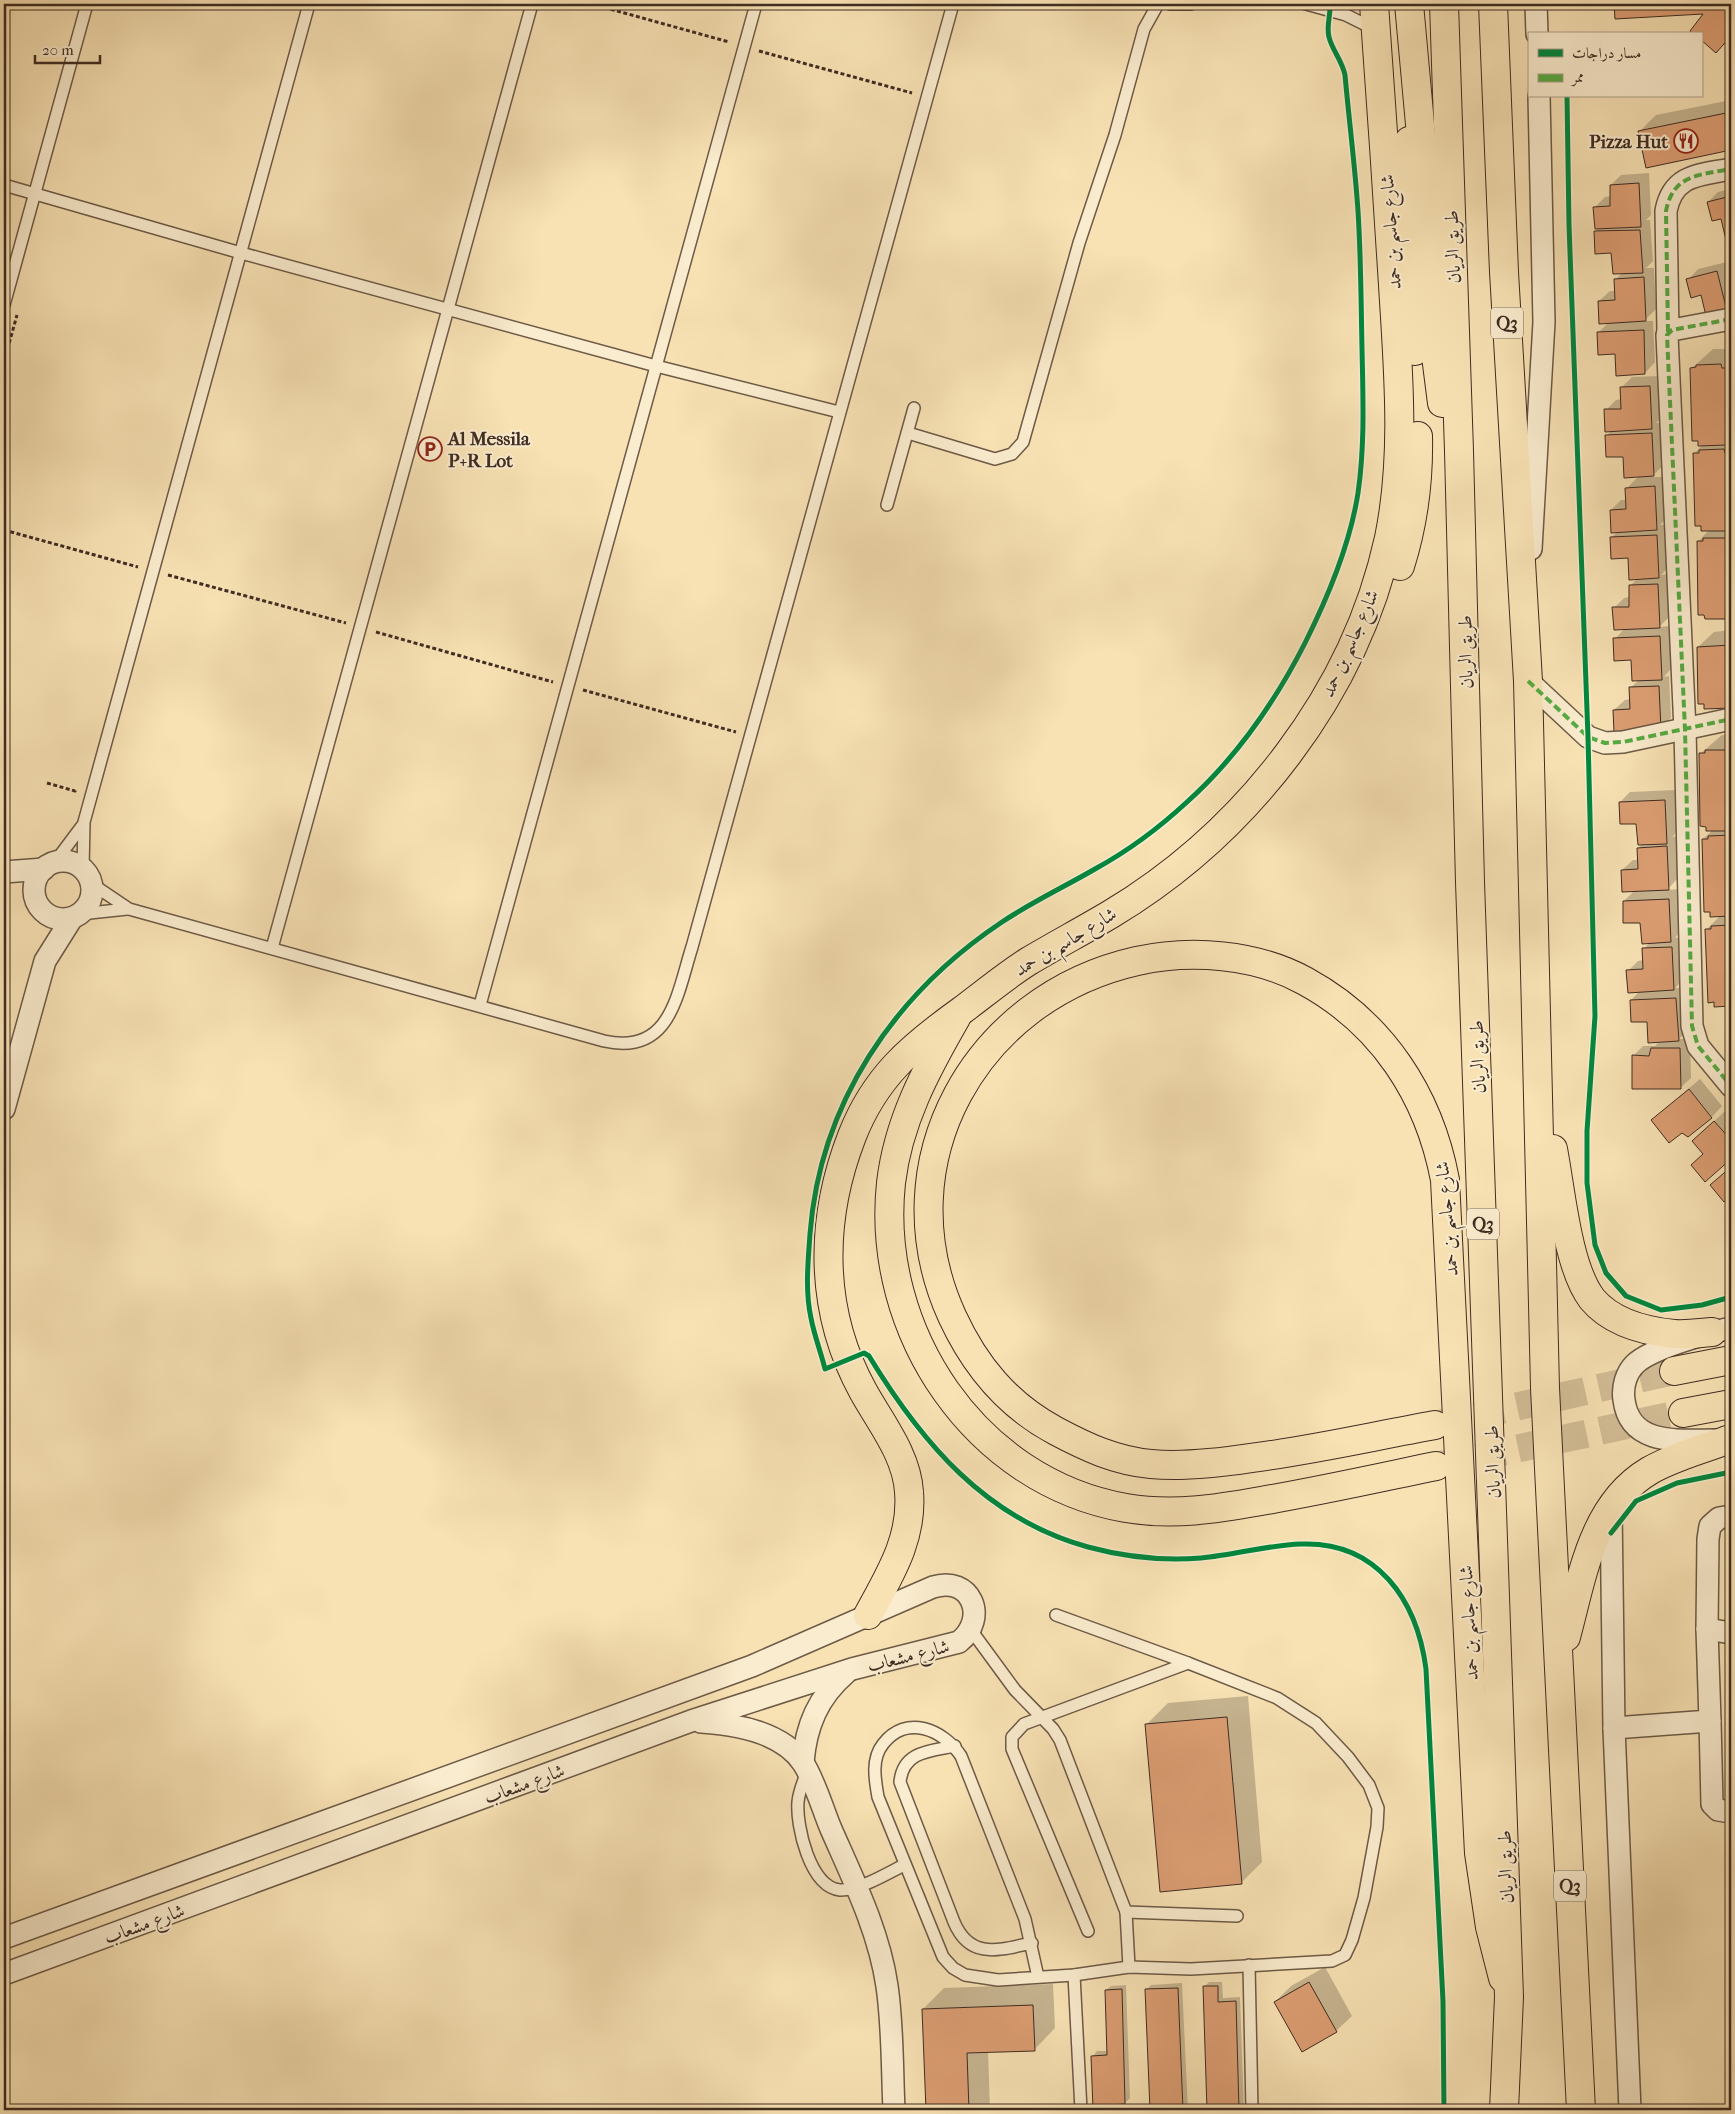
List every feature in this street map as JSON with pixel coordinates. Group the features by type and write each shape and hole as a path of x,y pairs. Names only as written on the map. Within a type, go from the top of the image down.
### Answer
{"main road":[{"path":"1408,4 1423,157 1436,356 1442,404 1459,451"},
{"name":"طريق الريان","path":"1444,4 1459,451 1470,882 1509,1997 1504,2110"},
{"name":"Q3","path":"1493,4 1504,272 1528,681 1545,1388 1581,2110"},
{"name":"شارع جاسم بن حمد","path":"1375,16 1396,332 1400,442 1389,538 1365,615 1342,665 1293,749 1258,792 1218,834 1183,864 1117,910 1018,969 959,1012 920,1085 900,1138 891,1182 890,1229 894,1269 910,1325 937,1377 972,1425 983,1436 1023,1468 1063,1488 1104,1503 1126,1508 1169,1512 1210,1510 1286,1497 1436,1466"},
{"path":"1293,749 1319,731 1372,638 1393,589 1406,546 1412,514 1418,448 1408,116 1411,43"},
{"name":"شارع جاسم بن حمد","path":"1435,1425 1298,1452 1214,1463 1150,1464 1120,1459 1090,1449 1037,1421 1012,1402 986,1374 958,1328 945,1300 930,1238 929,1207 937,1146 946,1118 975,1066 1001,1036 1042,999 1097,973 1124,964 1152,958 1183,955 1209,956 1266,964 1294,975 1318,988 1364,1023 1386,1046 1404,1072 1430,1121 1439,1147 1445,1180 1479,1853 1490,1927 1509,1997"},
{"path":"868,1615 902,1549 908,1519 909,1491 902,1461 860,1386 847,1359 837,1329 827,1274 828,1236 844,1162 868,1103 899,1061 914,1046 959,1012"},
{"path":"1538,1062 1571,1246 1584,1286 1593,1300 1625,1324 1676,1334 1722,1330"},
{"path":"1674,1371 1731,1360"},
{"path":"1683,1414 1731,1404"},
{"path":"1559,1662 1586,1561 1596,1534 1611,1508 1622,1494 1647,1472 1662,1464 1729,1440"}],"street":[{"path":"1536,4 1537,32"},
{"path":"1525,641 1544,322 1539,98"},
{"path":"1731,169 1690,178 1682,182 1670,194 1666,211 1668,332 1684,730 1692,1026 1698,1046 1731,1086"},
{"path":"1668,332 1731,319"},
{"path":"1528,681 1588,738 1605,743 1623,742 1731,719"},
{"path":"4,872 50,866 66,861 88,876 91,901 76,916 45,960 4,1109"},
{"path":"45,960 40,904 35,887 38,877 50,866"},
{"path":"4,878 62,919 76,916"},
{"path":"1722,1330 1645,1357 1634,1365 1628,1374 1624,1383 1624,1397 1631,1422 1650,1436 1683,1440 1729,1440"},
{"path":"1611,1508 1614,1728 1630,2110"},
{"path":"1731,1516 1719,1518 1710,1526 1707,1629 1712,1804 1718,1810 1731,1812"},
{"name":"شارع مشعاب","path":"4,1938 736,1672 933,1587 947,1585 959,1588 969,1598 975,1617 971,1630 959,1642 852,1669 691,1721 4,1974"},
{"path":"1707,1629 1731,1633"},
{"path":"852,1669 832,1688 816,1710 804,1744 805,1767 857,1887 881,1957 886,1985 894,2110"},
{"path":"691,1721 727,1724 755,1730 781,1743 805,1767"},
{"path":"1614,1728 1710,1721"}],"lane":[{"path":"4,305 86,4"},
{"path":"129,909 88,876 84,822 310,4"},
{"path":"272,948 532,4"},
{"path":"480,1005 756,4"},
{"path":"76,916 129,909 618,1044 645,1040 657,1033 668,1020 692,947 953,4"},
{"path":"908,433 995,459 1012,454 1023,442 1079,243 1115,135 1144,29 1158,4"},
{"path":"1170,4 1191,4"},
{"path":"1306,4 1346,15 1375,16"},
{"path":"4,185 241,253 656,366 839,412"},
{"path":"887,505 914,408"},
{"path":"50,866 84,822"},
{"path":"1038,1977 1025,1919 974,1787 954,1746 932,1730 914,1728 896,1734 883,1744 876,1760 875,1778 878,1797 936,1944 943,1957 953,1968 965,1975 980,1978 1038,1977 1074,1975 1129,1967 1191,1968 1332,1961 1345,1954 1352,1940 1364,1898 1378,1827 1378,1808 1369,1785 1333,1740 1316,1723 1277,1698 1056,1615"},
{"path":"971,1630 1023,1701 1044,1719 1060,1740 1126,1912 1129,1967"},
{"path":"1088,1931 1012,1749 1012,1737 1019,1728 1188,1663"},
{"path":"954,1746 917,1754 910,1758 901,1773 902,1790 940,1887 958,1931 972,1945 990,1950 1032,1944"},
{"path":"805,1767 798,1802 798,1817 807,1853 815,1870 826,1884 841,1890 857,1887 904,1865"},
{"path":"1126,1912 1237,1916"},
{"path":"1249,1965 1252,2110"},
{"path":"1074,1975 1081,2110"}],"building":[{"path":"1614,4 1731,4 1731,36 1716,53 1702,41 1702,32 1690,31 1703,14 1615,19"},
{"name":"Pizza Hut","path":"1731,112 1731,150 1646,168 1638,131"},
{"path":"1639,183 1641,227 1595,229 1593,207 1610,206 1610,185"},
{"path":"1731,196 1731,239 1726,240 1721,219 1712,221 1707,202"},
{"path":"1640,230 1643,273 1613,274 1611,253 1595,254 1594,231"},
{"path":"1717,271 1727,311 1706,316 1701,295 1691,298 1686,279"},
{"path":"1644,277 1646,321 1599,324 1598,301 1615,300 1614,279"},
{"path":"1644,330 1645,374 1616,376 1615,354 1598,355 1597,332"},
{"path":"1721,364 1722,368 1731,368 1731,440 1727,441 1727,445 1698,446 1698,441 1692,441 1690,368 1696,367 1696,365"},
{"path":"1650,386 1652,429 1605,432 1604,409 1621,409 1620,387"},
{"path":"1652,433 1654,476 1624,478 1623,457 1606,457 1605,435"},
{"path":"1724,449 1725,453 1731,453 1730,531 1701,531 1701,526 1695,526 1693,453 1699,453 1699,450"},
{"path":"1655,486 1657,530 1611,533 1610,510 1626,509 1625,488"},
{"path":"1657,535 1659,578 1629,580 1628,558 1611,559 1610,537"},
{"path":"1703,538 1728,538 1728,542 1731,542 1731,619 1705,619 1704,615 1698,615 1697,541 1703,541"},
{"path":"1658,584 1660,628 1614,630 1612,607 1629,607 1629,585"},
{"path":"1660,636 1662,680 1632,681 1631,660 1614,661 1613,638"},
{"path":"1731,645 1731,708 1704,709 1704,704 1698,704 1697,647"},
{"path":"1659,686 1661,730 1614,732 1613,710 1630,709 1629,687"},
{"path":"1705,750 1730,750 1731,831 1706,831 1706,827 1700,826 1699,753 1705,753"},
{"path":"1665,800 1667,844 1638,845 1636,824 1620,824 1619,802"},
{"path":"1731,835 1731,916 1710,917 1710,912 1704,912 1702,839 1708,839 1708,836"},
{"path":"1667,846 1669,890 1622,892 1621,870 1638,869 1637,848"},
{"path":"1669,899 1671,942 1642,944 1640,923 1623,923 1623,901"},
{"path":"1731,925 1731,1006 1714,1007 1714,1002 1708,1003 1705,929 1711,929 1711,926"},
{"path":"1672,947 1674,990 1628,993 1626,970 1643,969 1642,948"},
{"path":"1676,998 1679,1041 1648,1043 1647,1022 1631,1022 1630,1000"},
{"path":"1651,1048 1680,1048 1681,1089 1632,1089 1632,1055 1649,1056"},
{"path":"1689,1089 1712,1118 1688,1137 1682,1133 1669,1143 1651,1120"},
{"path":"1714,1121 1731,1140 1731,1159 1705,1182 1691,1165 1703,1154 1692,1141"},
{"path":"1731,1167 1731,1196 1724,1202 1710,1185"},
{"path":"1227,1717 1242,1884 1160,1892 1145,1724"},
{"path":"1309,1982 1337,2032 1302,2052 1274,2002"},
{"path":"1203,1986 1218,1986 1218,2002 1236,2001 1239,2110 1207,2110"},
{"path":"1178,1988 1183,2110 1150,2110 1145,1989"},
{"path":"1122,1989 1125,2104 1109,2105 1109,2110 1093,2110 1091,2056 1107,2055 1105,1990"},
{"path":"1033,2005 1035,2051 967,2053 969,2110 926,2110 922,2009"}],"tunnel":[{"path":"1435,1425 1674,1371"},
{"path":"1436,1466 1683,1413"}],"marked path":[{"path":"1668,332 1666,211 1670,199 1681,183 1690,178 1731,169"},
{"path":"1731,319 1672,330 1667,335 1685,730 1692,1026 1698,1046 1731,1086"},
{"path":"1528,681 1588,737 1605,743 1623,742 1731,719"}],"cycle path":[{"path":"1330,4 1328,33 1330,42 1345,75 1357,194 1363,403 1363,439 1358,493 1350,532 1330,589 1305,643 1281,687 1238,748 1205,785 1143,838 1107,862 1013,915 963,951 928,983 896,1018 869,1056 847,1097 829,1140 817,1186 810,1234 808,1297 812,1324 825,1369 864,1353 869,1356 911,1419 935,1447 960,1474 1018,1518 1051,1534 1088,1547 1130,1556 1187,1559 1288,1545 1328,1546 1351,1553 1372,1564 1389,1580 1403,1598 1413,1620 1421,1644 1426,1669 1443,2001 1444,2110"},
{"path":"1567,98 1569,225 1588,737 1595,1016 1587,1131 1587,1183 1595,1245 1606,1273 1626,1296 1661,1310 1702,1305 1731,1297"},
{"path":"1611,1533 1636,1501 1677,1483 1731,1472"}],"place":[{"name":"Pizza Hut","path":"1686,141"},
{"name":"Al Messila P+R Lot","path":"430,449"}]}
